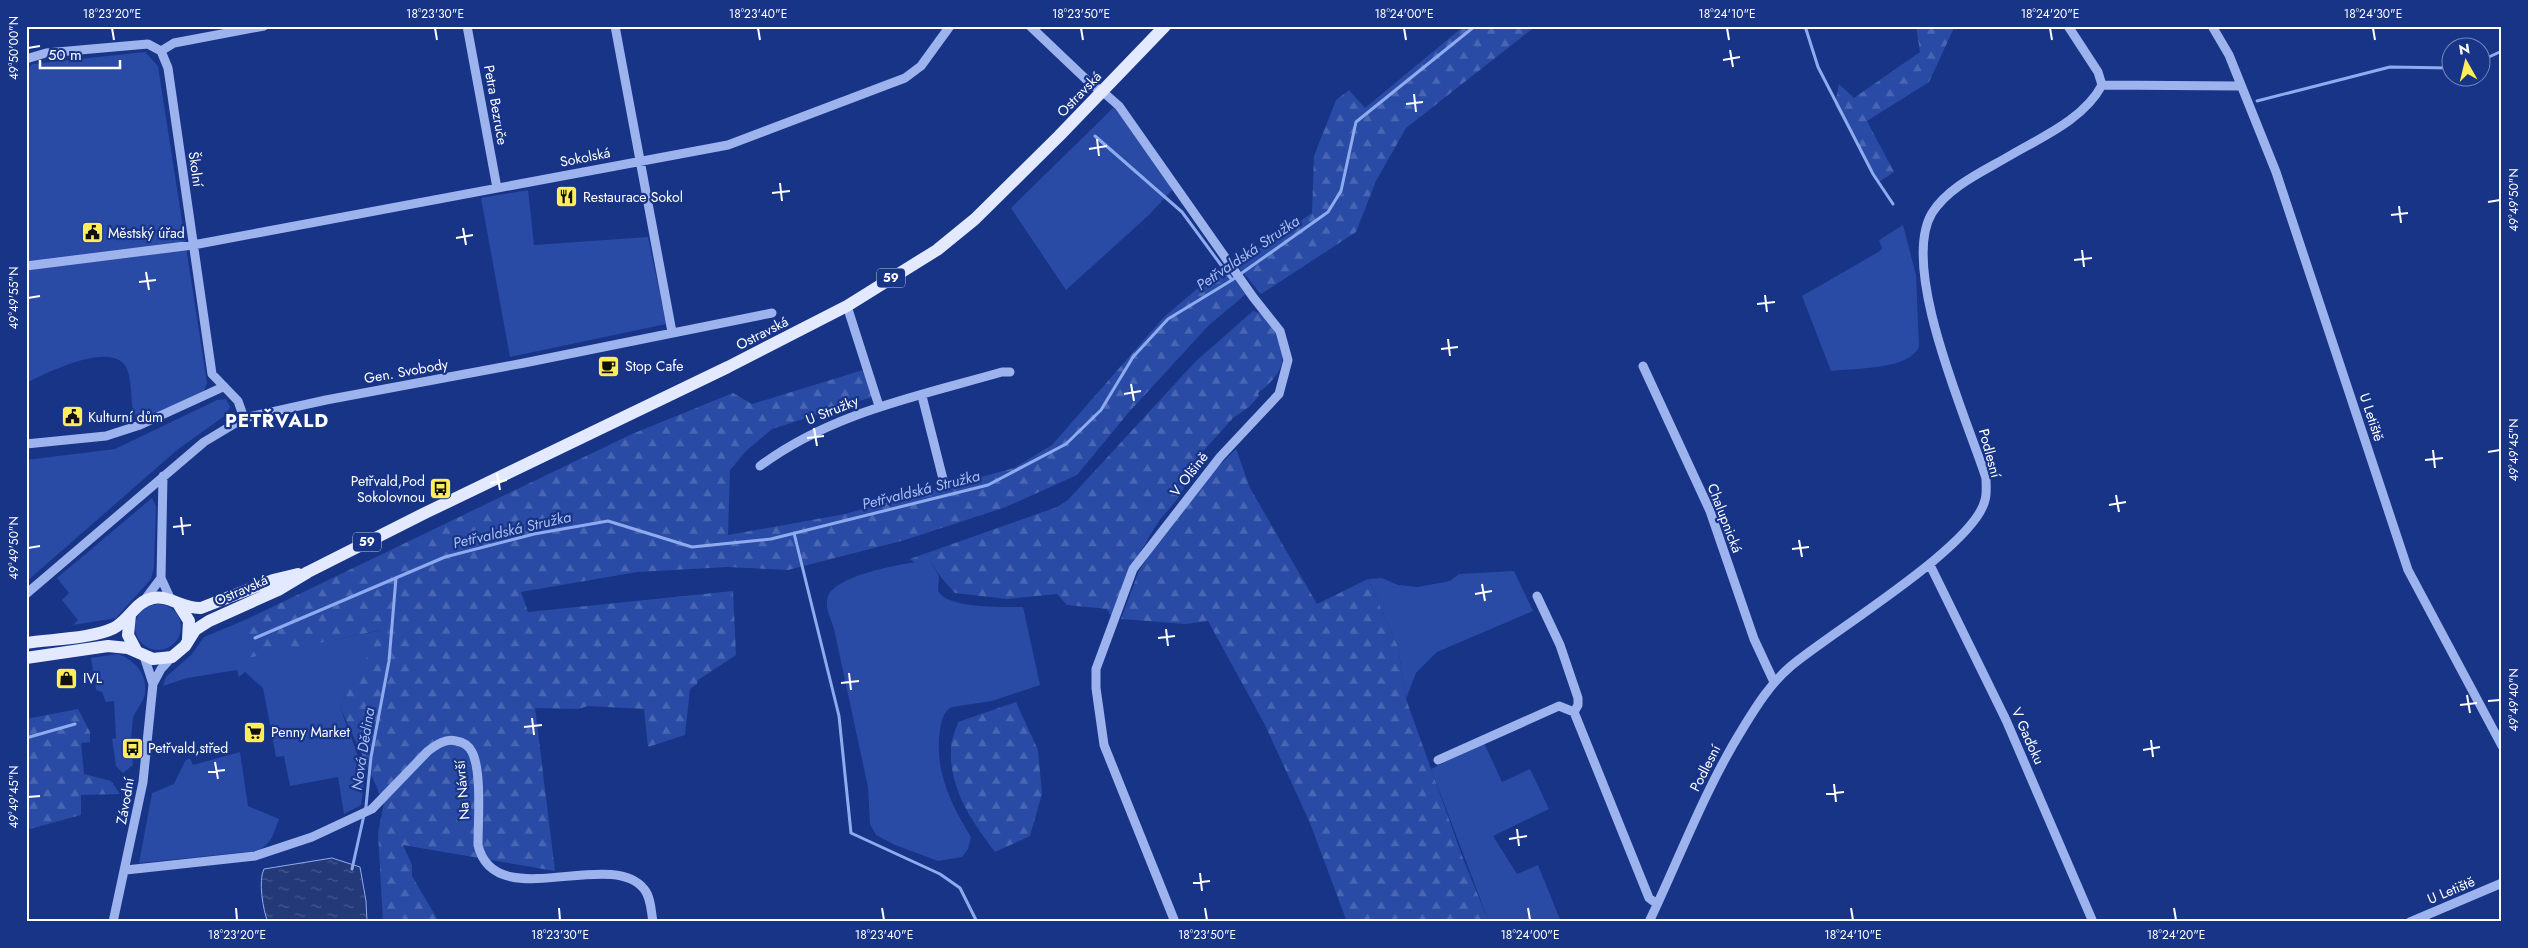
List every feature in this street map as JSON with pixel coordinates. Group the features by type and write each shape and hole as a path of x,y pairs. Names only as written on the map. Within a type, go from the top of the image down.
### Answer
{"main road":[{"name":"Ostravská","path":"172,657 179,652 195,630 209,621 278,590 308,572 427,512 728,367 847,306 937,250 975,218 1165,26"},
{"name":"Ostravská","path":"143,602 161,598 190,608 201,608 273,580 308,572"},
{"path":"26,643 103,632 115,627 143,602"},
{"path":"175,603 189,620 188,639"},
{"path":"130,615 128,635 141,654"},
{"path":"26,658 108,646 128,648 153,659 172,657"}],"street":[{"path":"26,59 46,53 148,44 161,51 174,43 264,26"},
{"name":"Petra Bezruče","path":"468,26 497,188"},
{"path":"615,26 672,332"},
{"name":"Sokolská","path":"26,266 193,245 728,145 905,78 921,66 950,26"},
{"name":"V Olšině","path":"1030,26 1092,85 1102,91 1118,106 1253,297 1280,331 1288,360 1279,394 1220,457 1132,569 1096,669 1096,688 1104,745 1175,922"},
{"path":"2068,26 2098,72 2102,86 2240,86"},
{"name":"U Letiště","path":"2212,26 2229,55 2276,172 2408,570 2502,746"},
{"name":"Školní","path":"161,51 168,68 212,374 238,402 244,418"},
{"name":"Podlesní","path":"1649,922 1696,816 1730,748 1765,693 1791,666 1930,564 1973,522 1985,501 1986,478 1929,309 1922,260 1925,235 1932,214 1949,194 2054,130 2088,106 2102,86"},
{"path":"847,306 879,406"},
{"name":"Gen. Svobody","path":"26,594 204,442 244,418 326,400 524,363 772,313"},
{"name":"Chalupnická","path":"1643,366 1710,511 1754,639 1774,682"},
{"name":"U Stružky","path":"760,466 785,447 810,433 879,406 922,396 1002,372 1010,372"},
{"path":"26,444 106,436 140,425 223,387"},
{"path":"922,396 944,482"},
{"path":"163,476 161,578 175,603"},
{"name":"V Gaďoku","path":"1930,564 2006,720 2093,922"},
{"path":"143,602 161,578"},
{"path":"1537,596 1560,644 1578,698 1578,705 1574,712"},
{"name":"Závodní","path":"141,654 153,684"},
{"name":"Závodní","path":"113,922 126,870 143,782 153,684 161,669 172,657"},
{"path":"1438,760 1559,706 1574,712 1649,898 1657,904"},
{"name":"Na Návrší","path":"126,870 255,856 312,837 372,810 428,751 439,744 452,740 466,745 473,754 478,795 478,845 480,853 488,865 501,873 529,878 604,875 631,880 645,890 653,922"},
{"name":"U Letiště","path":"2410,922 2502,883"}],"green space":[{"path":"1464,26 1536,26 1406,128 1376,181 1356,232 1261,294 1236,264 1312,213 1314,156 1336,100 1349,90 1365,108"},
{"path":"1916,26 1952,26 1953,30 1929,82 1867,121 1894,172 1879,182 1835,105 1839,84 1854,98 1920,52"},
{"path":"145,52 158,66 207,383 204,391 147,419 140,420 133,410 127,368 122,362 113,358 101,357 74,362 26,383 26,72 32,64"},
{"path":"1114,107 1173,189 1149,215 1066,290 1011,208"},
{"path":"528,190 534,245 648,237 666,324 510,357 481,198"},
{"path":"1903,225 1916,275 1919,346 1914,354 1894,364 1831,371 1802,296 1880,251 1882,248 1879,240"},
{"path":"1225,265 1246,294 1209,325 1129,412 1077,475 1006,507 905,540 788,570 727,567 637,572 521,592 528,612 733,591 736,655 698,680 697,684 690,689 685,735 648,747 644,709 588,706 578,709 535,708 555,871 403,845 412,865 412,876 439,922 383,922 378,833 384,803 340,707 382,630 247,658 247,619 632,434 733,393 752,404 863,370 872,397 772,429 745,452 730,470 728,535 845,514 1014,468 1052,445 1164,317"},
{"path":"1253,311 1267,315 1279,338 1283,357 1277,375 1258,393 1259,396 1249,407 1233,418 1178,479 1184,487 1182,492 1159,521 1138,555 1125,582 1113,619 1107,609 1067,605 1057,594 1007,599 955,593 931,562 914,562 910,559 1057,507 1068,500 1195,362"},
{"path":"226,399 230,407 226,415 177,450 26,582 26,460 115,449 217,400"},
{"path":"1236,449 1250,488 1317,604 1368,579 1398,647 1406,699 1464,861 1489,922 1347,922 1310,823 1265,725 1208,621 1186,624 1121,619 1139,571 1183,501"},
{"path":"152,498 156,506 154,567 151,579 116,618 73,625 78,620 62,600 69,593 57,578"},
{"path":"916,562 931,562 939,576 938,591 944,597 953,601 977,606 1023,607 1040,685 992,701 952,707 943,716 940,730 939,758 945,785 956,811 971,837 968,849 962,857 938,861 895,845 876,835 870,824 868,787 827,604 828,596 833,589 854,577"},
{"path":"1514,571 1533,611 1437,652 1416,673 1406,699 1398,647 1368,579 1382,578 1398,585 1418,587 1450,581 1459,574"},
{"path":"153,604 163,604 177,614 181,627 177,640 171,646 163,650 153,650 139,640 135,632 135,622 145,608"},
{"path":"247,619 248,657 383,630 340,707 365,775 361,805 344,814 338,777 290,786 284,756 276,757 263,688 245,672 239,677 237,670 187,678 163,686 166,677 192,654 204,637"},
{"path":"117,654 134,663 142,673 145,686 143,699 133,718 131,738 127,738 127,746 130,746 133,765 123,773 116,766 112,739 116,738 114,701 106,702 102,692 96,690 91,658"},
{"path":"1016,702 1038,750 1042,794 1030,836 995,852 963,803 951,763 951,745 958,722"},
{"path":"78,709 90,732 90,742 81,743 84,774 111,781 120,794 81,795 81,815 26,830 26,719"},
{"path":"1484,743 1502,782 1530,769 1549,809 1493,836 1517,874 1538,865 1561,922 1489,922 1431,769"},
{"path":"240,752 248,806 279,819 269,842 256,851 139,863 152,793 174,784 185,761 190,758 193,765"}],"water":[{"path":"332,858 360,867 366,901 367,922 268,922 262,896 261,880 264,869"}],"waterway":[{"name":"Petřvaldská Stružka","path":"255,638 445,557 534,534 608,521 692,547 771,539 988,485 1066,444 1101,410 1133,357 1168,319 1232,280 1328,212 1341,191 1356,122 1475,26"},
{"path":"1805,26 1818,67 1873,174 1893,204"},
{"path":"2490,56 2502,51"},
{"path":"2257,101 2390,67 2440,68"},
{"path":"1095,136 1182,212 1232,280"},
{"path":"794,533 839,716 851,833 940,874 960,888 977,922"},
{"name":"Nová Dědina","path":"352,869 366,806 371,757 389,661 396,578"},
{"name":"Petřvaldská Stružka","path":"26,738 75,724"}],"place":[{"name":"Restaurace Sokol","path":"567,197"},
{"name":"Městský úřad","path":"92,233"},
{"name":"Stop Cafe","path":"609,366"},
{"name":"Kulturní dům","path":"72,417"},
{"name":"Petřvald,Pod Sokolovnou","path":"441,489"},
{"name":"IVL","path":"67,678"},
{"name":"Penny Market","path":"255,732"},
{"name":"Petřvald,střed","path":"132,748"}],"district":[{"name":"PETŘVALD","path":"277,420"}]}
